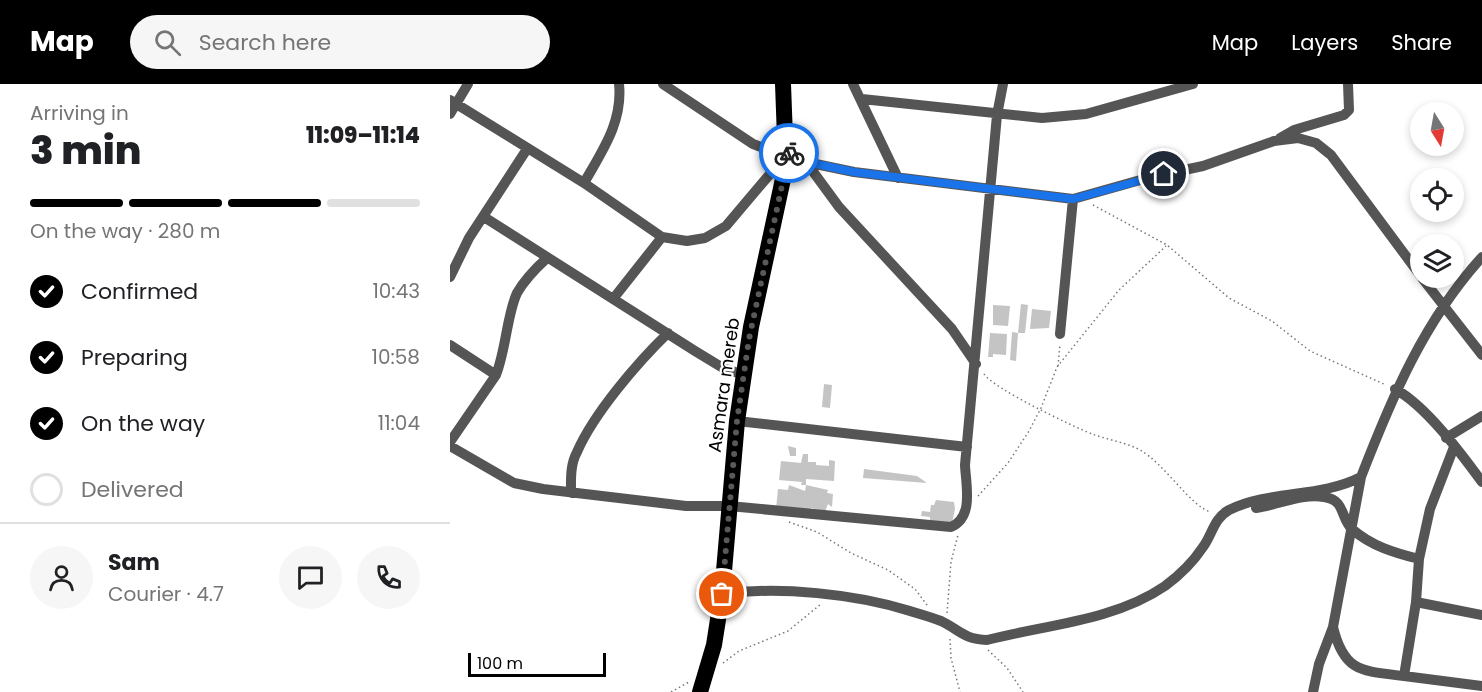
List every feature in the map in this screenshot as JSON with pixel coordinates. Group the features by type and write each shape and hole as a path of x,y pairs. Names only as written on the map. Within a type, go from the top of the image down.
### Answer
{"highway":[{"name":"Asmara mereb","path":"700,692 706,675 722,594 737,421 751,327 784,179 783,84"}],"street":[{"path":"468,84 452,106 584,183 663,237 687,241 705,238 726,226 770,174 782,152"},
{"path":"584,183 613,131 620,110 619,84"},
{"path":"663,84 753,144 807,162 898,178 1076,198 1203,166 1274,141 1294,130 1344,115 1349,110 1350,104 1348,84"},
{"path":"854,84 898,178"},
{"path":"548,258 531,274 517,295 504,355 496,375 450,444 514,483 572,493 686,506 729,506 951,527 965,512 967,447 997,115 1003,84"},
{"path":"862,99 1042,118 1086,114 1193,84"},
{"path":"1274,141 1298,138 1316,142 1331,155 1410,261"},
{"path":"450,277 469,238 527,149"},
{"path":"807,162 839,207 952,329 976,364"},
{"path":"1060,334 1076,198"},
{"path":"484,218 723,368 744,375"},
{"path":"613,299 663,237"},
{"path":"1313,692 1319,664 1333,627 1361,477 1395,389 1443,305 1482,257"},
{"path":"1430,288 1482,355"},
{"path":"572,493 571,470 576,453 588,432 630,375 668,333"},
{"path":"450,345 496,375"},
{"path":"1395,389 1411,397 1482,482"},
{"path":"1404,676 1416,602 1419,559 1430,509 1450,443 1482,416"},
{"path":"737,421 967,447"},
{"path":"722,594 767,591 845,598 907,610 946,624 972,639 987,640 1126,606 1164,586 1190,564 1205,545 1216,522 1228,510 1275,497 1346,484 1361,477"},
{"path":"1228,510 1323,496 1339,503 1350,527 1369,542 1419,559"},
{"path":"1416,602 1482,615"},
{"path":"1333,627 1343,656 1364,672 1482,686"}],"path":[{"path":"1076,198 1167,245 1229,298 1272,321 1310,351 1395,389"},
{"path":"960,692 951,658 946,624 946,592 951,562 965,512 1008,462 1041,408 1058,367 1119,290 1167,245"},
{"path":"1058,367 1060,334"},
{"path":"976,364 987,379 1041,408 1092,434 1141,450 1171,474 1196,506 1203,510 1228,510"},
{"path":"782,519 817,532 851,553 888,570 915,590 946,624"},
{"path":"706,675 739,651 788,631 820,605 845,598"},
{"path":"972,639 996,655 1023,692"}],"building":[{"path":"1021,304 1028,305 1025,333 1018,333"},
{"path":"993,305 1010,306 1008,326 993,325"},
{"path":"1032,309 1051,311 1049,328 1030,329"},
{"path":"1012,332 1018,333 1016,361 1010,360"},
{"path":"990,333 1007,334 1006,355 993,354 993,357 988,357"},
{"path":"824,384 832,385 830,408 822,407"},
{"path":"788,446 796,448 796,456 790,456"},
{"path":"803,454 808,454 808,462 816,462 816,465 829,466 829,460 835,461 834,481 806,479 806,485 801,485 802,482 779,480 781,461 801,463"},
{"path":"864,469 917,476 927,483 863,478"},
{"path":"789,485 805,491 806,485 828,490 827,493 833,494 832,507 828,504 825,512 811,508 810,511 776,509 778,489 788,490"},
{"path":"936,500 954,502 952,523 930,521 930,517 921,516 922,511 930,512 931,505 934,505"}],"way so far":[{"path":"722,594 737,421 749,339 784,179 787,152 789,153"}],"route":[{"path":"789,153 807,162 854,172 1073,199 1164,174"}]}
